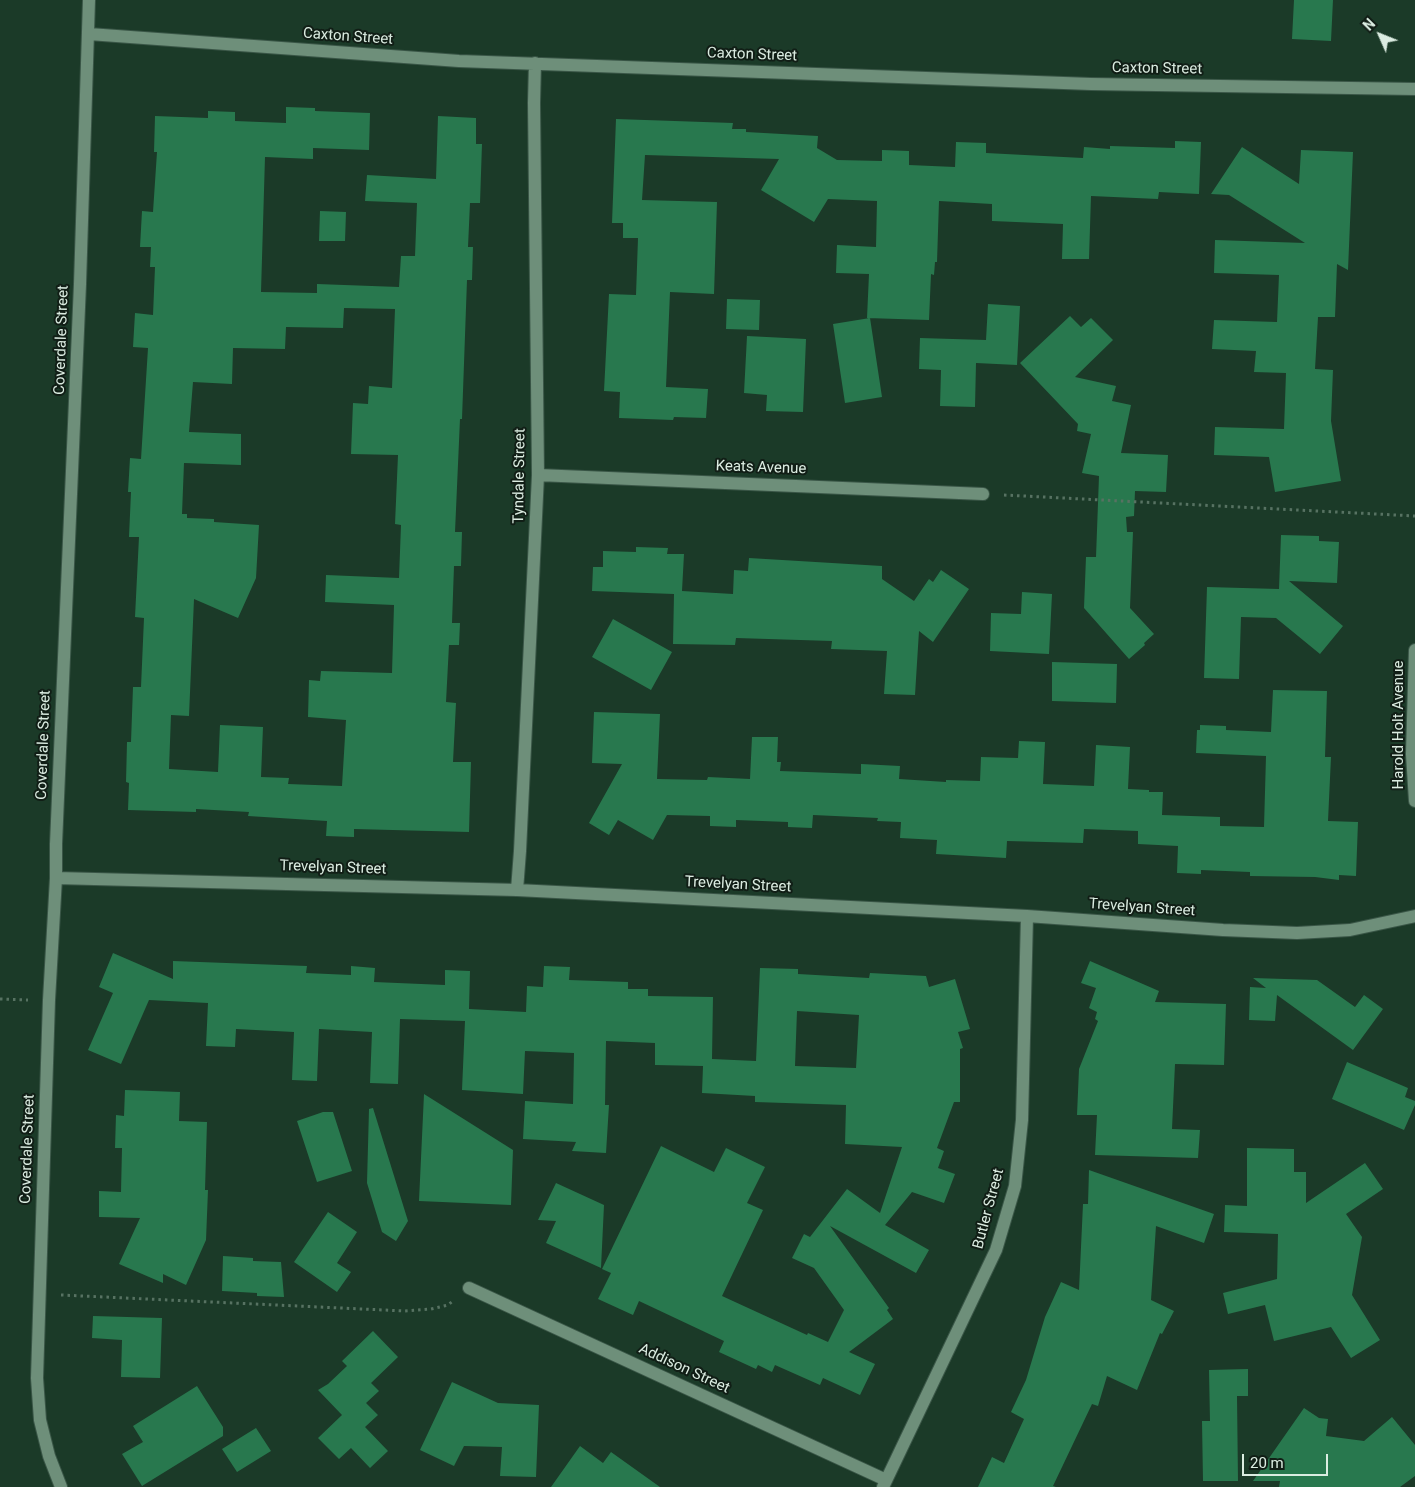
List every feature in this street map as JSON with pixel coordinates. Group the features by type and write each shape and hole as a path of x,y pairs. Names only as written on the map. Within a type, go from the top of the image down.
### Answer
{"street":[{"name":"Coverdale Street","path":"61,1487 49,1456 40,1420 37,1378 49,1000 56,878 90,0"},
{"name":"Caxton Street","path":"89,34 449,60 1091,84 1415,89"},
{"name":"Tyndale Street","path":"517,890 538,474 535,63"},
{"name":"Keats Avenue","path":"538,474 983,494"},
{"name":"Harold Holt Avenue","path":"1415,650 1412,754 1415,801"},
{"name":"Trevelyan Street","path":"56,878 517,890 1027,916 1223,930 1297,933 1350,930 1415,916"},
{"name":"Butler Street","path":"884,1484 996,1250 1015,1186 1022,1120 1027,916"},
{"name":"Addison Street","path":"469,1288 884,1484"}],"path":[{"path":"983,494 1415,516"},
{"path":"0,999 49,1000"},
{"path":"40,1293 405,1311 431,1309 448,1305 469,1288"}],"building":[{"path":"1294,0 1333,0 1331,41 1292,39"},
{"path":"286,107 315,108 315,111 370,113 369,150 313,148 313,159 265,157 261,292 317,293 317,284 399,287 401,256 415,256 417,203 365,201 367,175 436,179 438,116 476,118 476,144 482,144 480,203 470,203 468,247 473,247 472,280 467,280 462,419 460,419 455,532 462,532 461,566 454,566 452,623 460,623 459,645 449,645 446,702 456,703 453,762 471,762 469,832 354,829 354,837 326,836 327,821 248,816 249,812 196,809 196,812 128,810 129,783 126,782 127,742 131,742 133,687 141,687 144,618 135,617 139,537 129,537 131,492 128,492 130,458 141,459 148,348 133,347 135,313 153,315 155,267 150,267 151,247 140,247 142,211 153,212 157,152 154,152 155,116 208,118 208,111 235,112 235,121 286,123","holes":["344,308 395,309 392,388 369,386 368,404 353,403 351,454 398,455 395,524 401,525 399,578 326,575 325,602 394,605 392,673 321,671 320,681 309,680 308,717 346,720 342,786 288,784 289,778 261,777 263,727 220,725 218,772 169,769 171,715 189,716 194,599 238,618 256,578 259,525 214,522 214,519 187,518 187,514 182,514 184,463 241,465 241,434 189,432 193,382 232,384 233,348 285,349 286,327 343,328"]},
{"path":"616,119 733,123 732,129 746,129 746,132 818,136 817,148 837,160 882,161 882,150 909,151 909,165 955,167 956,142 986,143 986,153 1083,158 1084,147 1110,149 1110,146 1175,148 1175,141 1201,142 1199,194 1159,192 1158,199 1091,196 1089,259 1062,259 1063,224 992,221 992,204 939,201 937,262 935,262 934,275 931,274 929,320 867,318 869,274 836,273 837,245 876,247 877,201 828,199 814,222 761,190 779,159 645,155 642,200 717,202 714,294 670,292 666,387 708,389 706,418 674,417 673,420 619,418 620,392 604,391 609,294 636,295 638,238 623,238 623,223 612,223"},
{"path":"1242,147 1299,184 1301,150 1353,152 1348,270 1337,264 1335,317 1318,317 1315,369 1333,370 1331,421 1341,481 1275,492 1269,457 1214,455 1215,427 1284,429 1286,373 1254,372 1256,351 1212,349 1214,320 1277,322 1279,275 1214,273 1215,240 1305,243 1229,195 1211,194"},
{"path":"320,211 346,212 345,241 319,241"},
{"path":"727,299 760,300 759,330 726,329"},
{"path":"988,304 1020,306 1017,365 976,363 975,407 940,406 941,370 919,369 920,338 986,340"},
{"path":"1070,316 1081,327 1091,318 1113,340 1075,377 1116,386 1112,401 1131,405 1121,453 1168,455 1166,492 1135,491 1134,516 1126,517 1127,532 1133,532 1130,608 1154,634 1129,659 1084,608 1086,557 1096,557 1099,476 1082,473 1091,434 1077,431 1078,424 1020,363"},
{"path":"870,318 882,397 845,403 833,324"},
{"path":"747,336 806,339 803,412 766,411 767,395 744,393"},
{"path":"1281,535 1319,536 1319,541 1339,542 1337,583 1289,581 1343,626 1320,654 1276,618 1241,617 1239,679 1204,678 1207,587 1279,589"},
{"path":"636,547 668,548 667,554 684,554 682,591 733,594 734,570 748,571 749,558 882,566 882,579 914,601 929,579 933,582 941,570 969,589 933,642 919,631 915,695 884,694 887,651 831,649 832,641 736,638 735,645 673,644 674,594 592,591 593,567 603,567 603,551 636,552"},
{"path":"1022,592 1052,594 1049,654 990,651 991,613 1021,614"},
{"path":"613,619 672,652 651,690 592,657"},
{"path":"1052,662 1117,664 1116,703 1052,701"},
{"path":"1273,690 1327,691 1325,757 1331,757 1328,821 1358,822 1356,876 1339,875 1339,880 1315,877 1250,876 1250,872 1201,870 1201,874 1177,873 1178,846 1138,844 1138,831 1084,829 1083,843 1007,841 1006,858 936,854 937,840 900,838 901,822 877,821 878,818 813,815 812,828 788,827 788,822 736,820 736,827 710,826 710,816 667,815 653,840 618,820 609,835 589,823 622,764 592,763 594,712 660,714 657,779 707,780 708,777 750,779 752,737 778,737 777,762 781,762 780,771 861,774 861,764 900,766 899,779 946,782 946,780 980,781 981,757 1018,758 1019,741 1045,742 1043,784 1094,786 1096,745 1130,747 1128,789 1163,792 1162,815 1220,817 1220,826 1264,827 1266,756 1196,753 1197,730 1200,730 1200,725 1226,726 1226,730 1271,732"},
{"path":"113,953 173,979 173,961 307,966 306,973 351,975 351,966 375,968 374,982 445,985 445,970 470,971 469,1009 526,1012 527,986 543,987 544,966 570,967 569,980 628,982 628,989 648,989 648,996 713,997 712,1059 756,1061 760,968 798,969 798,974 869,978 870,973 926,976 929,987 955,979 970,1029 958,1032 963,1048 960,1049 960,1102 954,1102 937,1148 944,1151 938,1168 955,1174 944,1203 912,1192 885,1225 929,1250 916,1273 830,1226 889,1308 887,1310 893,1319 849,1352 875,1364 860,1395 823,1378 820,1385 775,1365 772,1372 758,1365 756,1369 719,1352 724,1341 639,1301 633,1315 598,1299 611,1273 602,1269 661,1146 714,1172 726,1148 765,1167 747,1203 763,1210 722,1296 807,1335 808,1333 828,1342 844,1310 814,1268 792,1258 804,1234 810,1237 847,1189 880,1213 902,1147 845,1144 846,1105 755,1102 755,1096 702,1093 703,1066 655,1065 655,1043 606,1041 605,1105 609,1105 606,1153 572,1151 576,1142 523,1139 525,1101 573,1104 574,1053 525,1051 523,1094 462,1090 465,1021 400,1019 398,1084 370,1083 372,1032 319,1029 317,1081 292,1080 294,1032 236,1029 235,1047 206,1046 208,1003 149,1000 121,1064 88,1050 113,993 99,987","holes":["797,1011 859,1015 856,1068 795,1066"]},
{"path":"1090,961 1159,991 1155,1002 1226,1004 1224,1065 1175,1064 1172,1129 1200,1130 1198,1158 1095,1155 1097,1115 1077,1115 1079,1069 1098,1021 1095,1019 1097,1012 1089,1008 1096,988 1081,983"},
{"path":"1253,978 1317,980 1355,1007 1364,995 1383,1009 1353,1050 1277,995 1275,1021 1249,1020 1250,987 1266,988"},
{"path":"1347,1062 1408,1088 1405,1097 1415,1101 1415,1105 1404,1130 1332,1099"},
{"path":"125,1090 180,1092 179,1121 207,1122 205,1190 208,1190 206,1240 186,1285 163,1274 163,1283 119,1264 140,1218 99,1217 99,1191 121,1192 122,1148 115,1148 116,1115 124,1116"},
{"path":"424,1094 513,1150 511,1205 419,1201"},
{"path":"373,1108 408,1221 396,1241 382,1232 367,1183 369,1109"},
{"path":"323,1112 333,1112 352,1171 317,1182 297,1121"},
{"path":"1247,1148 1294,1149 1294,1172 1306,1172 1306,1203 1365,1163 1383,1189 1346,1214 1362,1237 1352,1295 1380,1340 1351,1358 1331,1327 1274,1341 1265,1305 1228,1314 1223,1293 1277,1279 1278,1234 1224,1232 1225,1205 1247,1206"},
{"path":"1089,1170 1214,1214 1204,1243 1156,1226 1151,1300 1174,1311 1162,1334 1160,1333 1137,1390 1107,1376 1098,1406 1092,1404 1053,1486 1056,1487 978,1487 992,1457 1004,1463 1024,1419 1011,1412 1026,1380 1045,1317 1061,1282 1079,1290 1083,1204 1088,1204"},
{"path":"556,1183 604,1205 601,1268 546,1243 556,1221 538,1220"},
{"path":"328,1212 357,1232 337,1263 351,1272 337,1292 294,1262"},
{"path":"223,1256 253,1258 253,1261 281,1262 284,1297 257,1296 257,1293 222,1291"},
{"path":"93,1316 162,1318 160,1378 121,1377 122,1340 92,1338"},
{"path":"373,1331 398,1357 371,1383 379,1391 366,1403 378,1415 365,1427 388,1451 370,1468 351,1448 339,1459 318,1438 342,1415 318,1390 328,1384 347,1366 342,1361"},
{"path":"1248,1369 1248,1396 1237,1396 1238,1481 1203,1481 1202,1421 1210,1421 1209,1370"},
{"path":"452,1382 498,1403 539,1405 536,1477 500,1476 502,1447 464,1446 454,1466 420,1450"},
{"path":"197,1386 223,1427 223,1436 142,1486 122,1454 143,1442 133,1426"},
{"path":"1304,1408 1319,1418 1328,1419 1326,1436 1364,1441 1392,1417 1415,1445 1415,1476 1400,1487 1279,1487 1280,1481 1253,1481"},
{"path":"256,1428 271,1451 237,1472 222,1449"},
{"path":"580,1446 603,1463 611,1452 660,1487 551,1487"}]}
